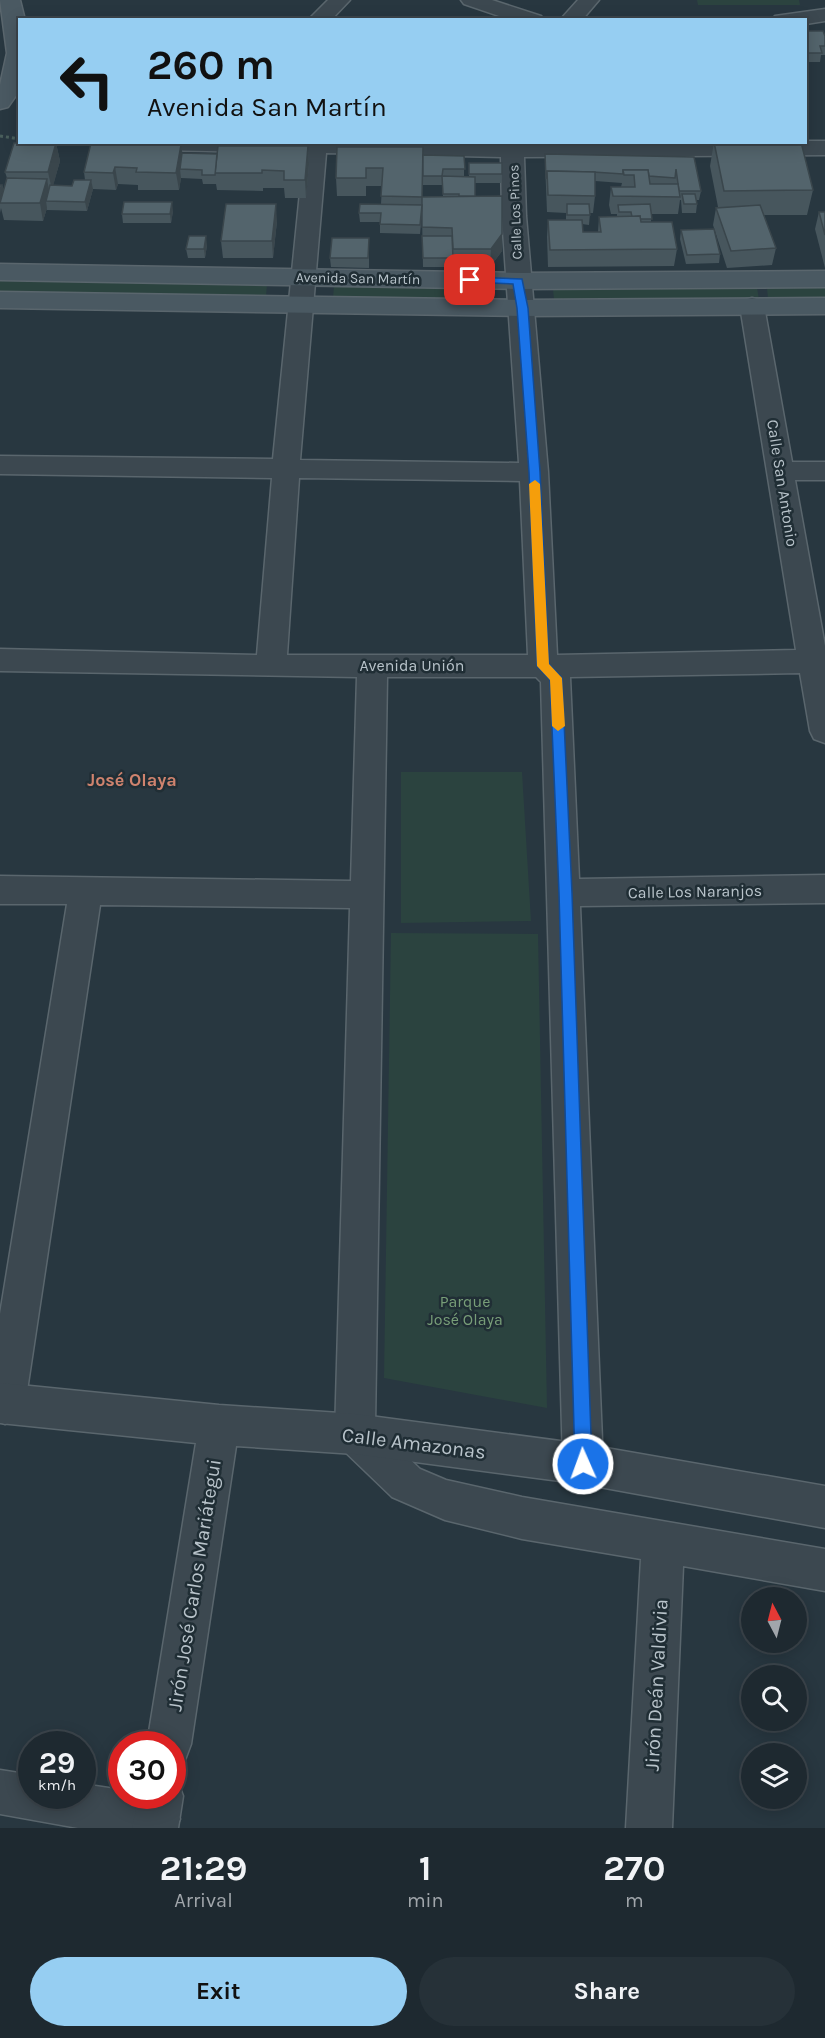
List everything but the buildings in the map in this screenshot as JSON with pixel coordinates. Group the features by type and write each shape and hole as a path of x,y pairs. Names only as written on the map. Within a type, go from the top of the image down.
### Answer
{"main road":[{"path":"0,102 10,89 17,74 17,36 10,0"},
{"name":"Avenida San Martín","path":"0,272 303,291 520,295 752,306 825,306"},
{"name":"Avenida San Martín","path":"520,295 825,279"},
{"name":"Avenida San Martín","path":"0,300 303,291"}],"street":[{"path":"320,18 340,0"},
{"path":"471,0 528,18"},
{"path":"572,18 589,0"},
{"path":"799,18 825,15"},
{"path":"271,666 286,468 316,144 825,148"},
{"name":"Calle Los Pinos","path":"513,146 520,295 534,472 543,666"},
{"name":"Calle San Antonio","path":"752,306 818,661 825,731"},
{"path":"0,465 534,472"},
{"path":"781,471 825,471"},
{"name":"Avenida Unión","path":"0,660 271,666 543,666 818,661"},
{"path":"372,665 355,1434 406,1483 445,1500 522,1518 825,1570"},
{"path":"543,666 556,678 566,893 583,1464"},
{"name":"Calle Los Naranjos","path":"566,893 825,889"},
{"path":"0,890 366,895"},
{"path":"2,1403 86,891"},
{"name":"Calle Amazonas","path":"2,1403 219,1425 355,1434 583,1464 825,1507"},
{"name":"Jirón José Carlos Mariátegui","path":"171,1731 219,1425"},
{"name":"Jirón Deán Valdivia","path":"649,1828 663,1542"},
{"path":"0,1792 158,1814"}],"path":[{"path":"0,136 18,139"}],"green space":[{"path":"697,0 799,0 800,5 698,5"},
{"path":"0,280 267,284 266,296 0,291"},
{"path":"334,286 490,288 490,300 333,298"},
{"path":"825,287 825,298 768,299 767,288"},
{"path":"757,288 759,299 554,300 553,289"},
{"path":"401,772 522,772 531,921 401,923"},
{"name":"Parque José Olaya","path":"391,933 538,934 547,1408 384,1378"}],"slow traffic":[{"path":"535,484 543,666 556,678 558,726"}],"district":[{"name":"José Olaya","path":"132,780"}],"route":[{"path":"470,280 518,281 523,308 534,472 543,666 556,678 566,893 583,1464"}]}
